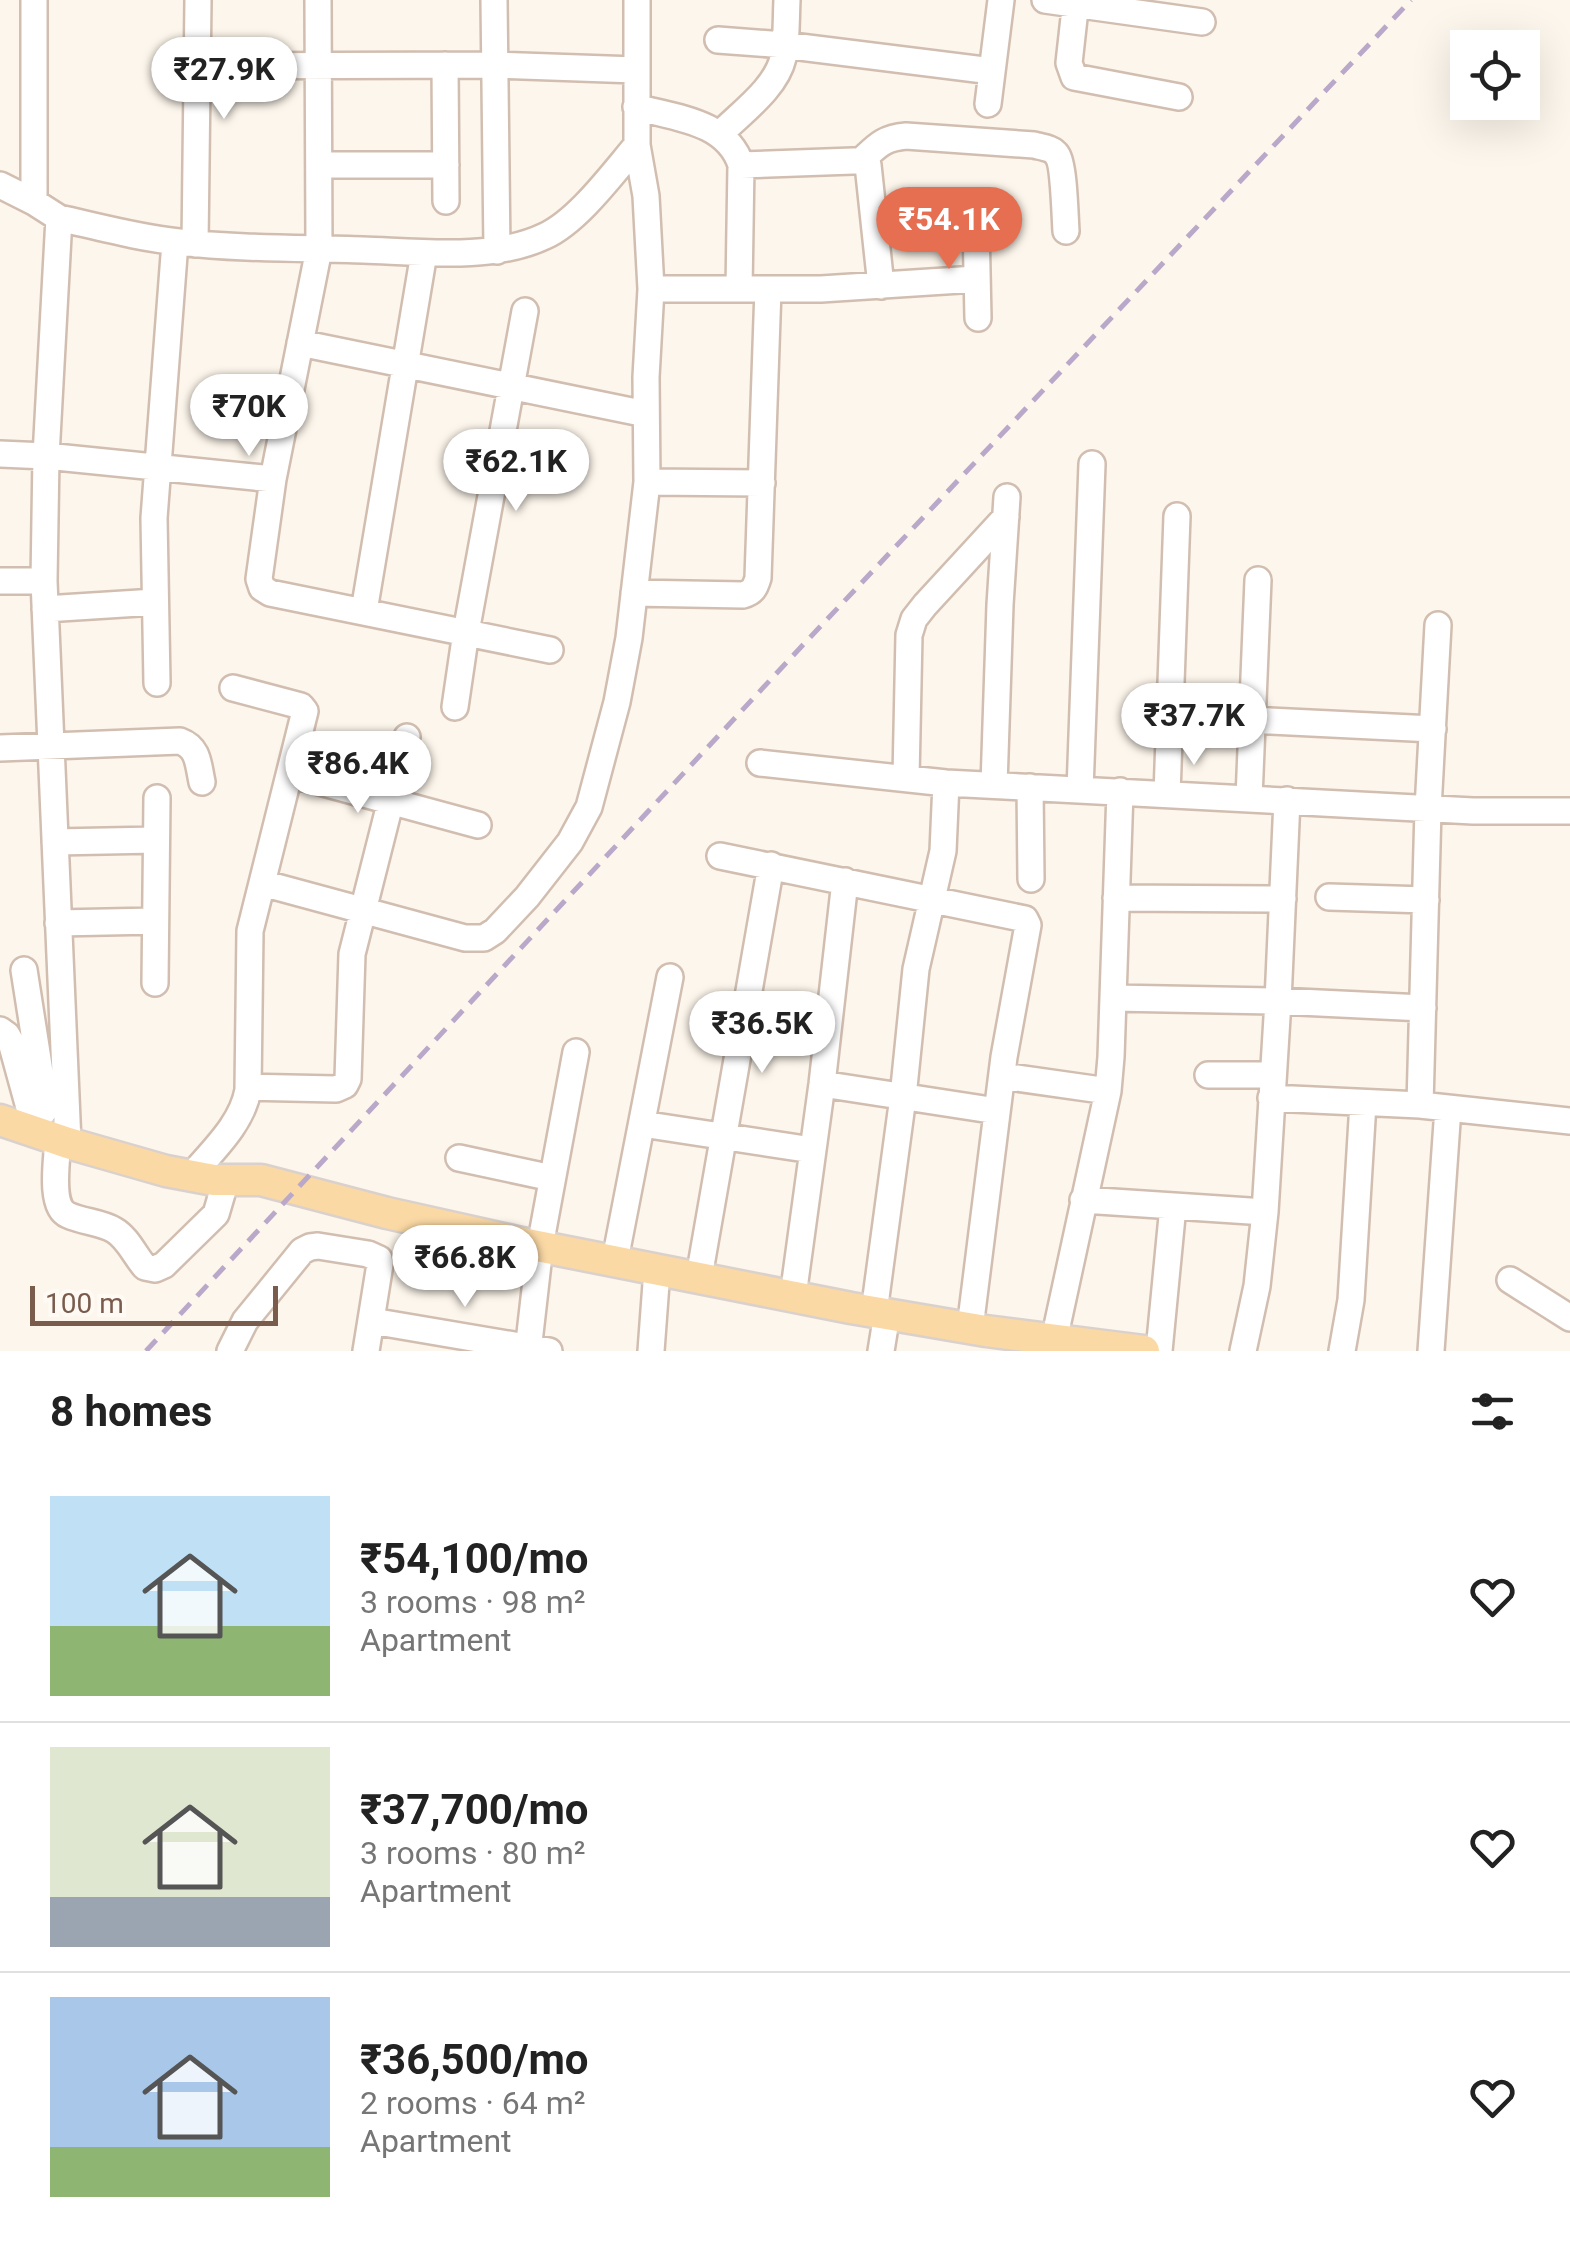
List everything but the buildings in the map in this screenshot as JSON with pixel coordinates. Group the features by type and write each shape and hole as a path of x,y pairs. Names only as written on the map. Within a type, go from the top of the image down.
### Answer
{"main road":[{"path":"0,1120 192,1176 261,1180 387,1213 540,1246 970,1328 1000,1342 1054,1340 1124,1350"}],"street":[{"path":"34,0 34,202"},
{"path":"157,683 154,518 185,243 198,66 198,0"},
{"path":"318,0 319,248 273,480 258,580 270,593 550,650"},
{"path":"494,0 497,250"},
{"path":"262,882 465,938 484,938 527,897 570,842 589,807 618,702 647,482 651,289 646,196 637,145 637,0"},
{"path":"721,133 772,81 779,68 787,0"},
{"path":"988,104 1000,0"},
{"path":"1045,0 1156,8 1202,22"},
{"path":"1076,2 1069,63 1074,77 1179,97"},
{"path":"718,40 992,71"},
{"path":"445,65 446,201"},
{"path":"198,66 496,65 636,70"},
{"path":"636,107 707,126 721,133 737,153 741,165 739,289"},
{"path":"861,161 891,137 906,136 1050,149 1058,155 1061,166 1066,231"},
{"path":"0,185 59,218 185,243 424,252 497,250 519,247 562,226 637,145"},
{"path":"741,165 861,161 868,165 880,286"},
{"path":"319,166 446,165"},
{"path":"49,1135 58,923 44,580 46,456 59,218"},
{"path":"976,225 978,318"},
{"path":"364,611 424,252"},
{"path":"651,289 880,286 976,279"},
{"path":"634,593 743,595 751,593 758,578 768,289"},
{"path":"455,707 525,311"},
{"path":"300,343 646,414"},
{"path":"0,454 273,480"},
{"path":"1080,790 1092,464"},
{"path":"647,482 762,484"},
{"path":"906,778 909,635 914,619 1007,507 994,785"},
{"path":"1167,794 1177,516"},
{"path":"0,581 44,580"},
{"path":"1249,798 1258,580"},
{"path":"45,609 155,602"},
{"path":"1420,1106 1428,809 1438,626"},
{"path":"192,1176 246,1104 250,931 306,712 301,706 233,688"},
{"path":"1252,720 1433,729"},
{"path":"248,1087 336,1089 348,1079 352,954 407,736"},
{"path":"0,748 180,742 195,750 202,782"},
{"path":"760,762 946,783 1472,812 1570,811"},
{"path":"290,774 478,825"},
{"path":"881,1351 881,1313 916,969 943,851 946,783"},
{"path":"1030,787 1031,879"},
{"path":"1054,1340 1108,1091 1120,792"},
{"path":"155,983 157,798"},
{"path":"1243,1351 1258,1286 1288,800"},
{"path":"55,842 156,840"},
{"path":"720,856 1025,919 1028,925 1002,1076 970,1328"},
{"path":"698,1278 771,865"},
{"path":"794,1296 845,881"},
{"path":"1329,897 1426,900"},
{"path":"1116,898 1283,899"},
{"path":"58,923 156,921"},
{"path":"24,970 59,1209 113,1229 146,1266 155,1269 164,1266 216,1214 226,1180"},
{"path":"615,1260 670,977"},
{"path":"1113,998 1278,1000 1423,1008"},
{"path":"0,1030 11,1042 49,1135"},
{"path":"372,1321 535,1350 540,1246 576,1052"},
{"path":"1208,1075 1363,1103 1570,1121"},
{"path":"1002,1076 1108,1091"},
{"path":"822,1084 998,1111"},
{"path":"1342,1351 1351,1300 1363,1103"},
{"path":"1430,1351 1448,1108"},
{"path":"642,1124 812,1150"},
{"path":"459,1158 552,1178"},
{"path":"1084,1200 1264,1212"},
{"path":"1159,1351 1173,1206"},
{"path":"232,1350 245,1321 302,1250 310,1247 368,1254 379,1259 366,1351"},
{"path":"651,1351 657,1270"},
{"path":"1510,1280 1570,1318"}],"railway":[{"path":"146,1351 801,647 1411,0"}]}
